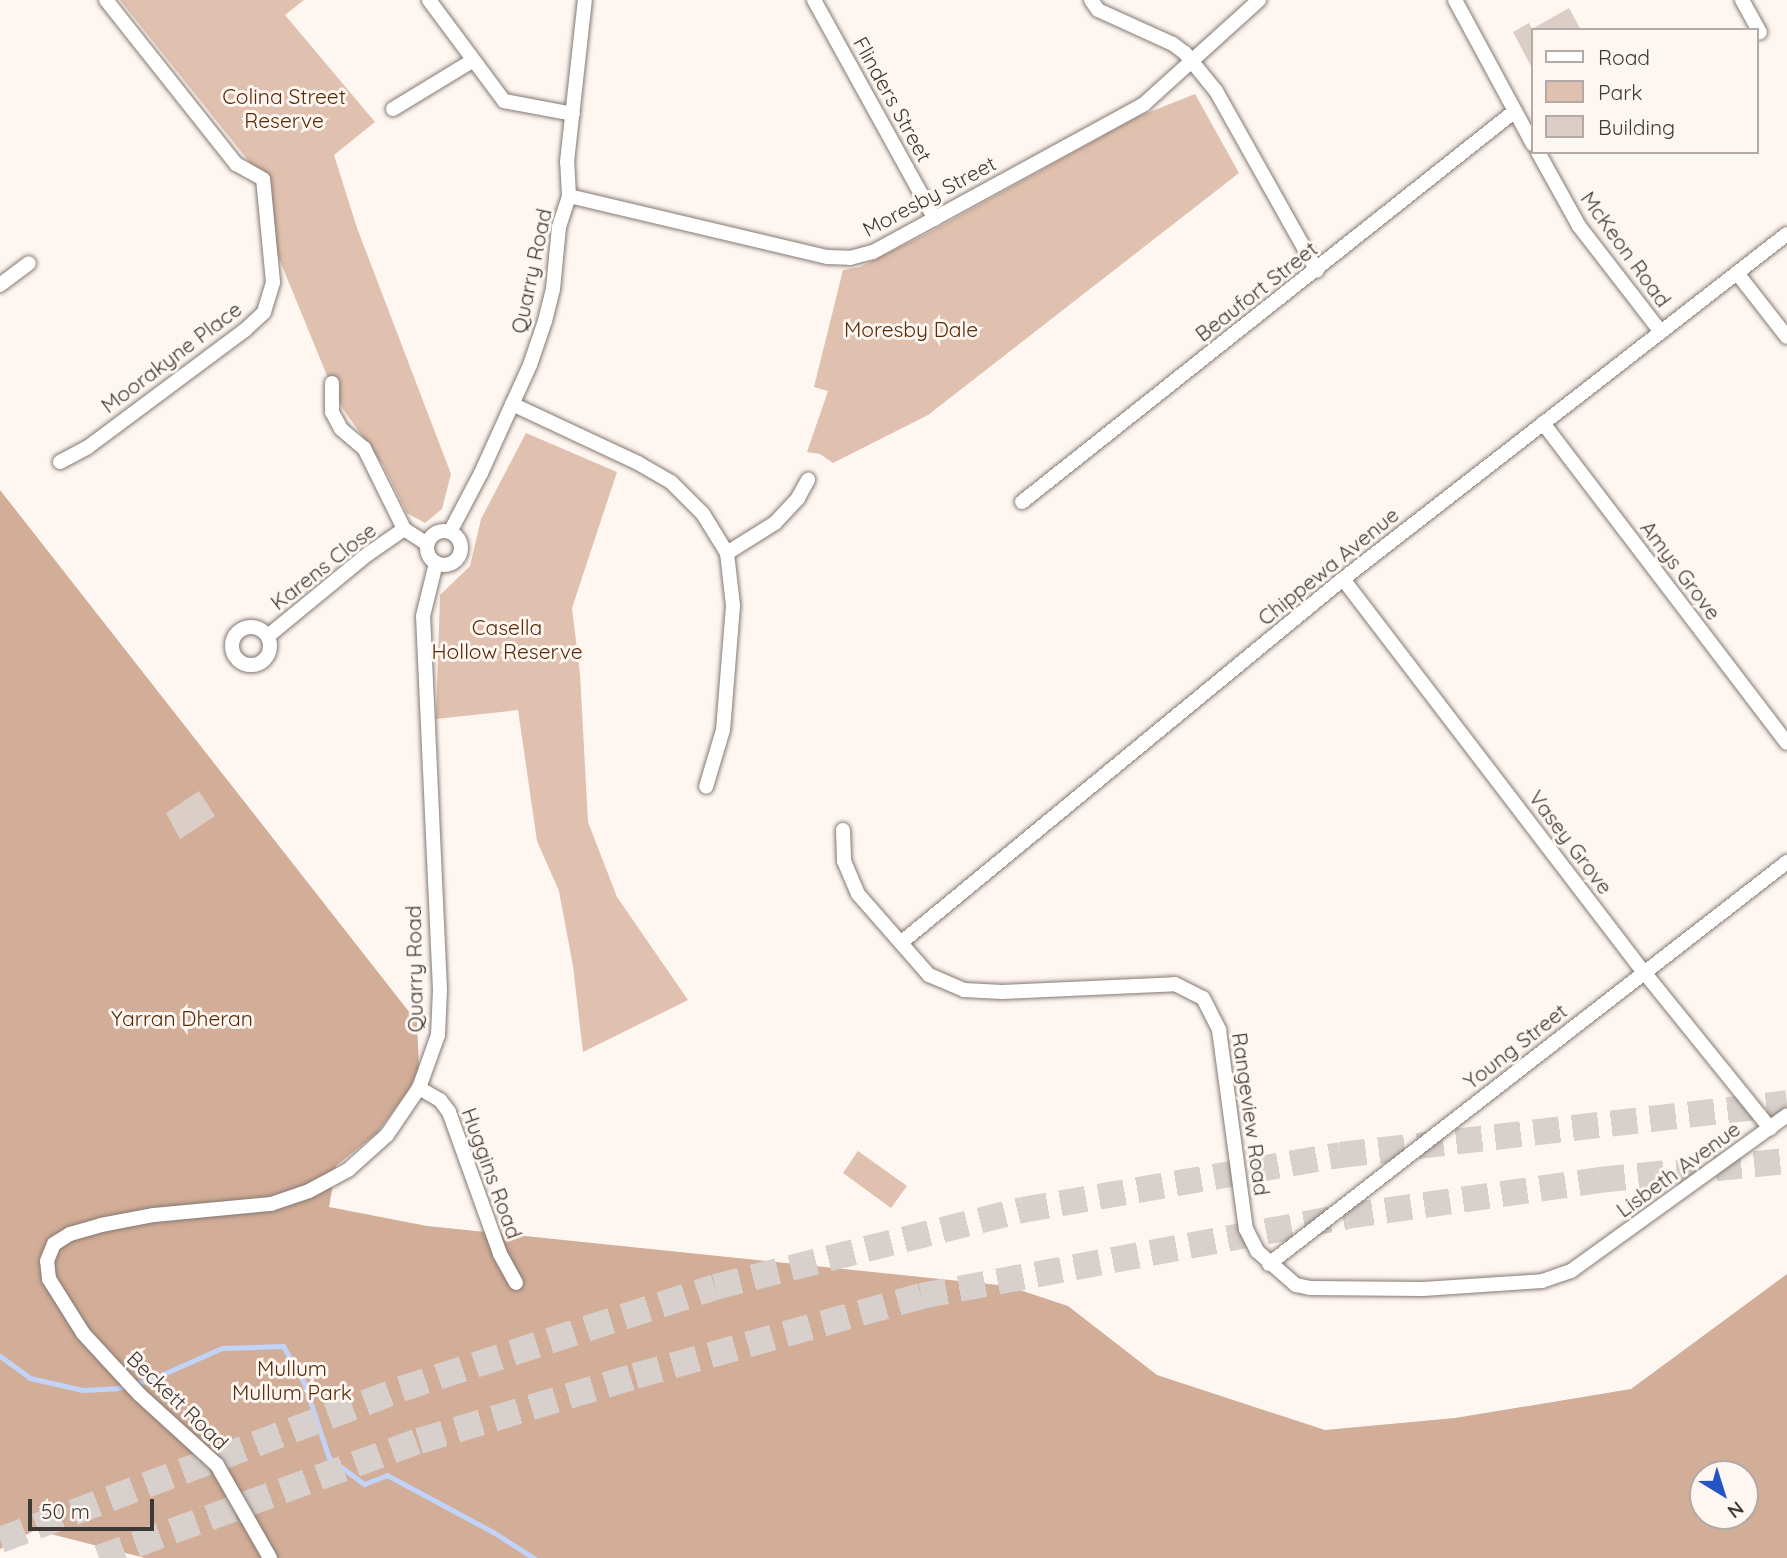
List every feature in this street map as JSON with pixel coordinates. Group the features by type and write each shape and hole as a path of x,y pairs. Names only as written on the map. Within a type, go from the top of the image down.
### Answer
{"street":[{"name":"Moorakyne Place","path":"60,461 89,447 245,330 264,312 274,282 262,179 236,164 106,0"},
{"path":"429,0 504,102 573,114"},
{"name":"Quarry Road","path":"450,532 481,473 545,321 553,289 559,226 569,196 567,162 585,0"},
{"name":"Flinders Street","path":"814,0 935,219"},
{"path":"1091,0 1098,10 1172,44 1216,91 1317,271"},
{"name":"Moresby Street","path":"569,196 827,257 850,258 873,252 1144,104 1259,0"},
{"path":"1455,0 1532,142"},
{"path":"1742,0 1758,28"},
{"path":"393,109 472,61"},
{"name":"Beaufort Street","path":"1022,502 1317,271 1515,111"},
{"name":"McKeon Road","path":"1539,154 1579,226 1661,332"},
{"name":"Chippewa Avenue","path":"903,941 1343,579 1787,234"},
{"path":"0,285 29,263"},
{"path":"1737,272 1787,337"},
{"path":"332,383 332,412 341,429 364,449 404,529 427,544"},
{"path":"512,404 638,463 671,482 703,514 727,553 733,606 723,730 706,787"},
{"name":"Amys Grove","path":"1543,423 1787,743"},
{"path":"727,553 775,523 798,498 808,480"},
{"name":"Karens Close","path":"268,636 368,554 404,529"},
{"path":"438,532 450,532 460,544 459,555 447,565 436,563 428,555 427,544 438,532"},
{"name":"Quarry Road","path":"49,1279 47,1261 54,1244 70,1234 154,1215 271,1204 309,1191 348,1170 387,1135 419,1088 438,1035 440,990 422,616 436,563"},
{"name":"Vasey Grove","path":"1343,579 1644,972 1770,1128"},
{"name":"Rangeview Road","path":"843,830 845,862 858,894 903,941 929,975 964,990 1002,992 1175,984 1203,998 1219,1030 1246,1229 1257,1251 1269,1264 1296,1284 1310,1288 1423,1289 1542,1281 1571,1271 1594,1256"},
{"name":"Young Street","path":"1269,1264 1787,862"},
{"name":"Huggins Road","path":"419,1088 440,1100 449,1112 500,1254 516,1283"},
{"name":"Lisbeth Avenue","path":"1594,1256 1787,1115"},
{"name":"Beckett Road","path":"49,1279 78,1327 112,1366 217,1465 270,1558"}],"green space":[{"name":"Colina Street Reserve","path":"120,0 304,0 285,15 375,122 334,155 357,228 451,474 442,509 425,523 407,513 383,465 343,409 328,378 269,234 263,179"},
{"name":"Moresby Dale","path":"1195,94 1239,173 928,415 833,463 820,454 807,452 828,391 814,387 843,270 860,267 928,233 1137,117"},
{"name":"Casella Hollow Reserve","path":"526,433 617,472 572,608 580,674 588,822 617,897 688,1000 583,1052 573,966 559,891 537,841 518,710 436,719 440,595 470,566 481,519"},
{"name":"Mullum Mullum Park","path":"0,490 417,1022 419,1069 408,1091 377,1133 336,1166 329,1207 427,1226 1008,1286 1068,1306 1157,1375 1325,1430 1455,1418 1631,1389 1787,1274 1787,1558 145,1558 35,1530 0,1549"},
{"path":"858,1151 907,1186 891,1208 843,1173"}],"building":[{"path":"1569,8 1580,28 1534,28"},
{"path":"1529,23 1532,29 1532,68 1513,32"},
{"path":"199,791 215,816 180,839 166,813"}],"waterway":[{"path":"0,1356 30,1378 83,1390 117,1388 152,1379 222,1348 283,1346 304,1383 329,1458 364,1484 387,1475 493,1532 534,1558"}],"tunnel":[{"path":"0,1540 401,1389 715,1287 1022,1210 1340,1155 1787,1103"},
{"path":"99,1558 419,1441 635,1376 921,1296 1347,1216 1599,1180 1787,1161"}],"park label":[{"name":"Yarran Dheran","path":"182,1018"}]}
